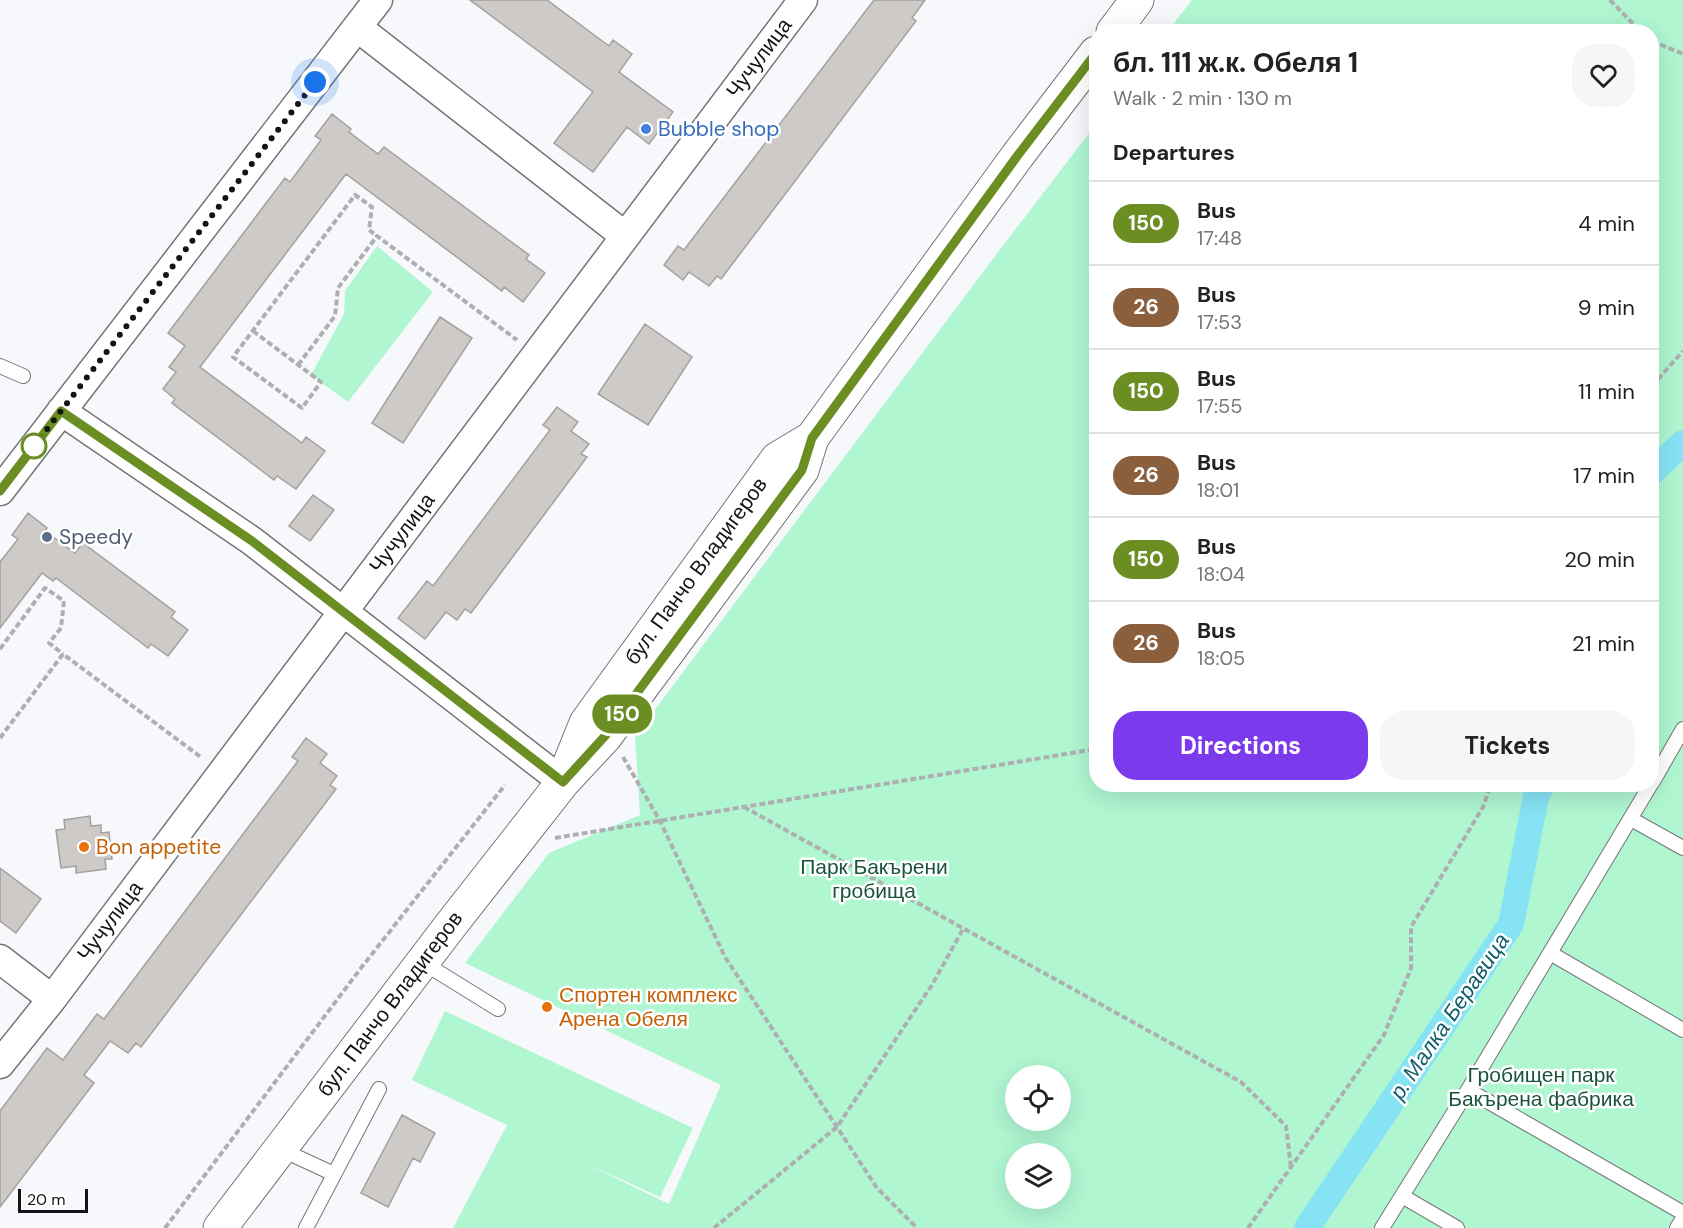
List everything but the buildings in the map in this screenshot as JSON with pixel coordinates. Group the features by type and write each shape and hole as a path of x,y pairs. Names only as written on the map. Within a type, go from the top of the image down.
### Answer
{"street":[{"path":"0,491 378,0"},
{"name":"Чучулица","path":"0,1064 52,999 803,0"},
{"path":"1119,24 1137,0"},
{"path":"357,27 626,236"},
{"name":"бул. Панчо Владигеров","path":"220,1228 422,962 563,782 605,736 802,470 812,438 1018,155 1089,62"},
{"path":"61,411 252,541 563,782"},
{"path":"0,958 52,999"}],"lane":[{"path":"0,366 23,376"},
{"path":"1659,770 1683,729"},
{"path":"1382,1228 1468,1090 1646,792"},
{"path":"1631,819 1683,848"},
{"path":"1550,953 1683,1030"},
{"path":"422,962 498,1008"},
{"path":"306,1228 379,1089"},
{"path":"1468,1090 1683,1213"},
{"path":"280,1149 334,1174"},
{"path":"1402,1196 1456,1228"},
{"path":"1677,1228 1683,1218"}],"path":[{"path":"1610,0 1633,24"},
{"path":"1659,44 1683,54"},
{"path":"253,331 321,382 302,408 233,357 355,195 372,207 369,230 536,355"},
{"path":"298,365 335,316 339,288 377,236"},
{"path":"1659,378 1683,351"},
{"path":"0,649 45,588 64,601 61,627 49,643 222,773"},
{"path":"0,738 63,654"},
{"path":"545,839 1089,751"},
{"path":"622,755 660,821 725,957 877,1188 917,1228"},
{"path":"165,1228 361,968 505,785"},
{"path":"1248,1228 1384,1035 1412,968 1412,927 1483,807 1488,792"},
{"path":"744,807 1240,1082 1286,1126 1291,1167"},
{"path":"714,1228 837,1127 932,985 963,929"}],"green space":[{"name":"Парк Бакърени гробища","path":"1192,0 1683,0 1683,1228 453,1228 507,1125 412,1080 445,1011 693,1128 660,1197 583,1162 669,1204 721,1085 465,963 549,853 640,815 635,736 1089,133 1089,792 1659,792 1659,24 1173,24"},
{"path":"377,246 433,292 348,402 311,375 344,314 345,291"}],"waterway":[{"name":"р. Малка Беравица","path":"1659,465 1683,443"},
{"name":"р. Малка Беравица","path":"1307,1228 1511,924 1538,792"}],"bus line":[{"name":"150","path":"0,491 61,411 252,541 563,782 605,736 802,470 812,438 1018,155 1089,62"}],"place":[{"name":"Bubble shop","path":"646,129"},
{"name":"Speedy","path":"47,537"},
{"name":"Bon appetite","path":"84,847"},
{"name":"Спортен комплекс Арена Обеля","path":"547,1007"}],"route":[{"path":"34,446 315,82"}],"park label":[{"name":"Гробищен парк Бакърена фабрика","path":"1541,1087"}]}
